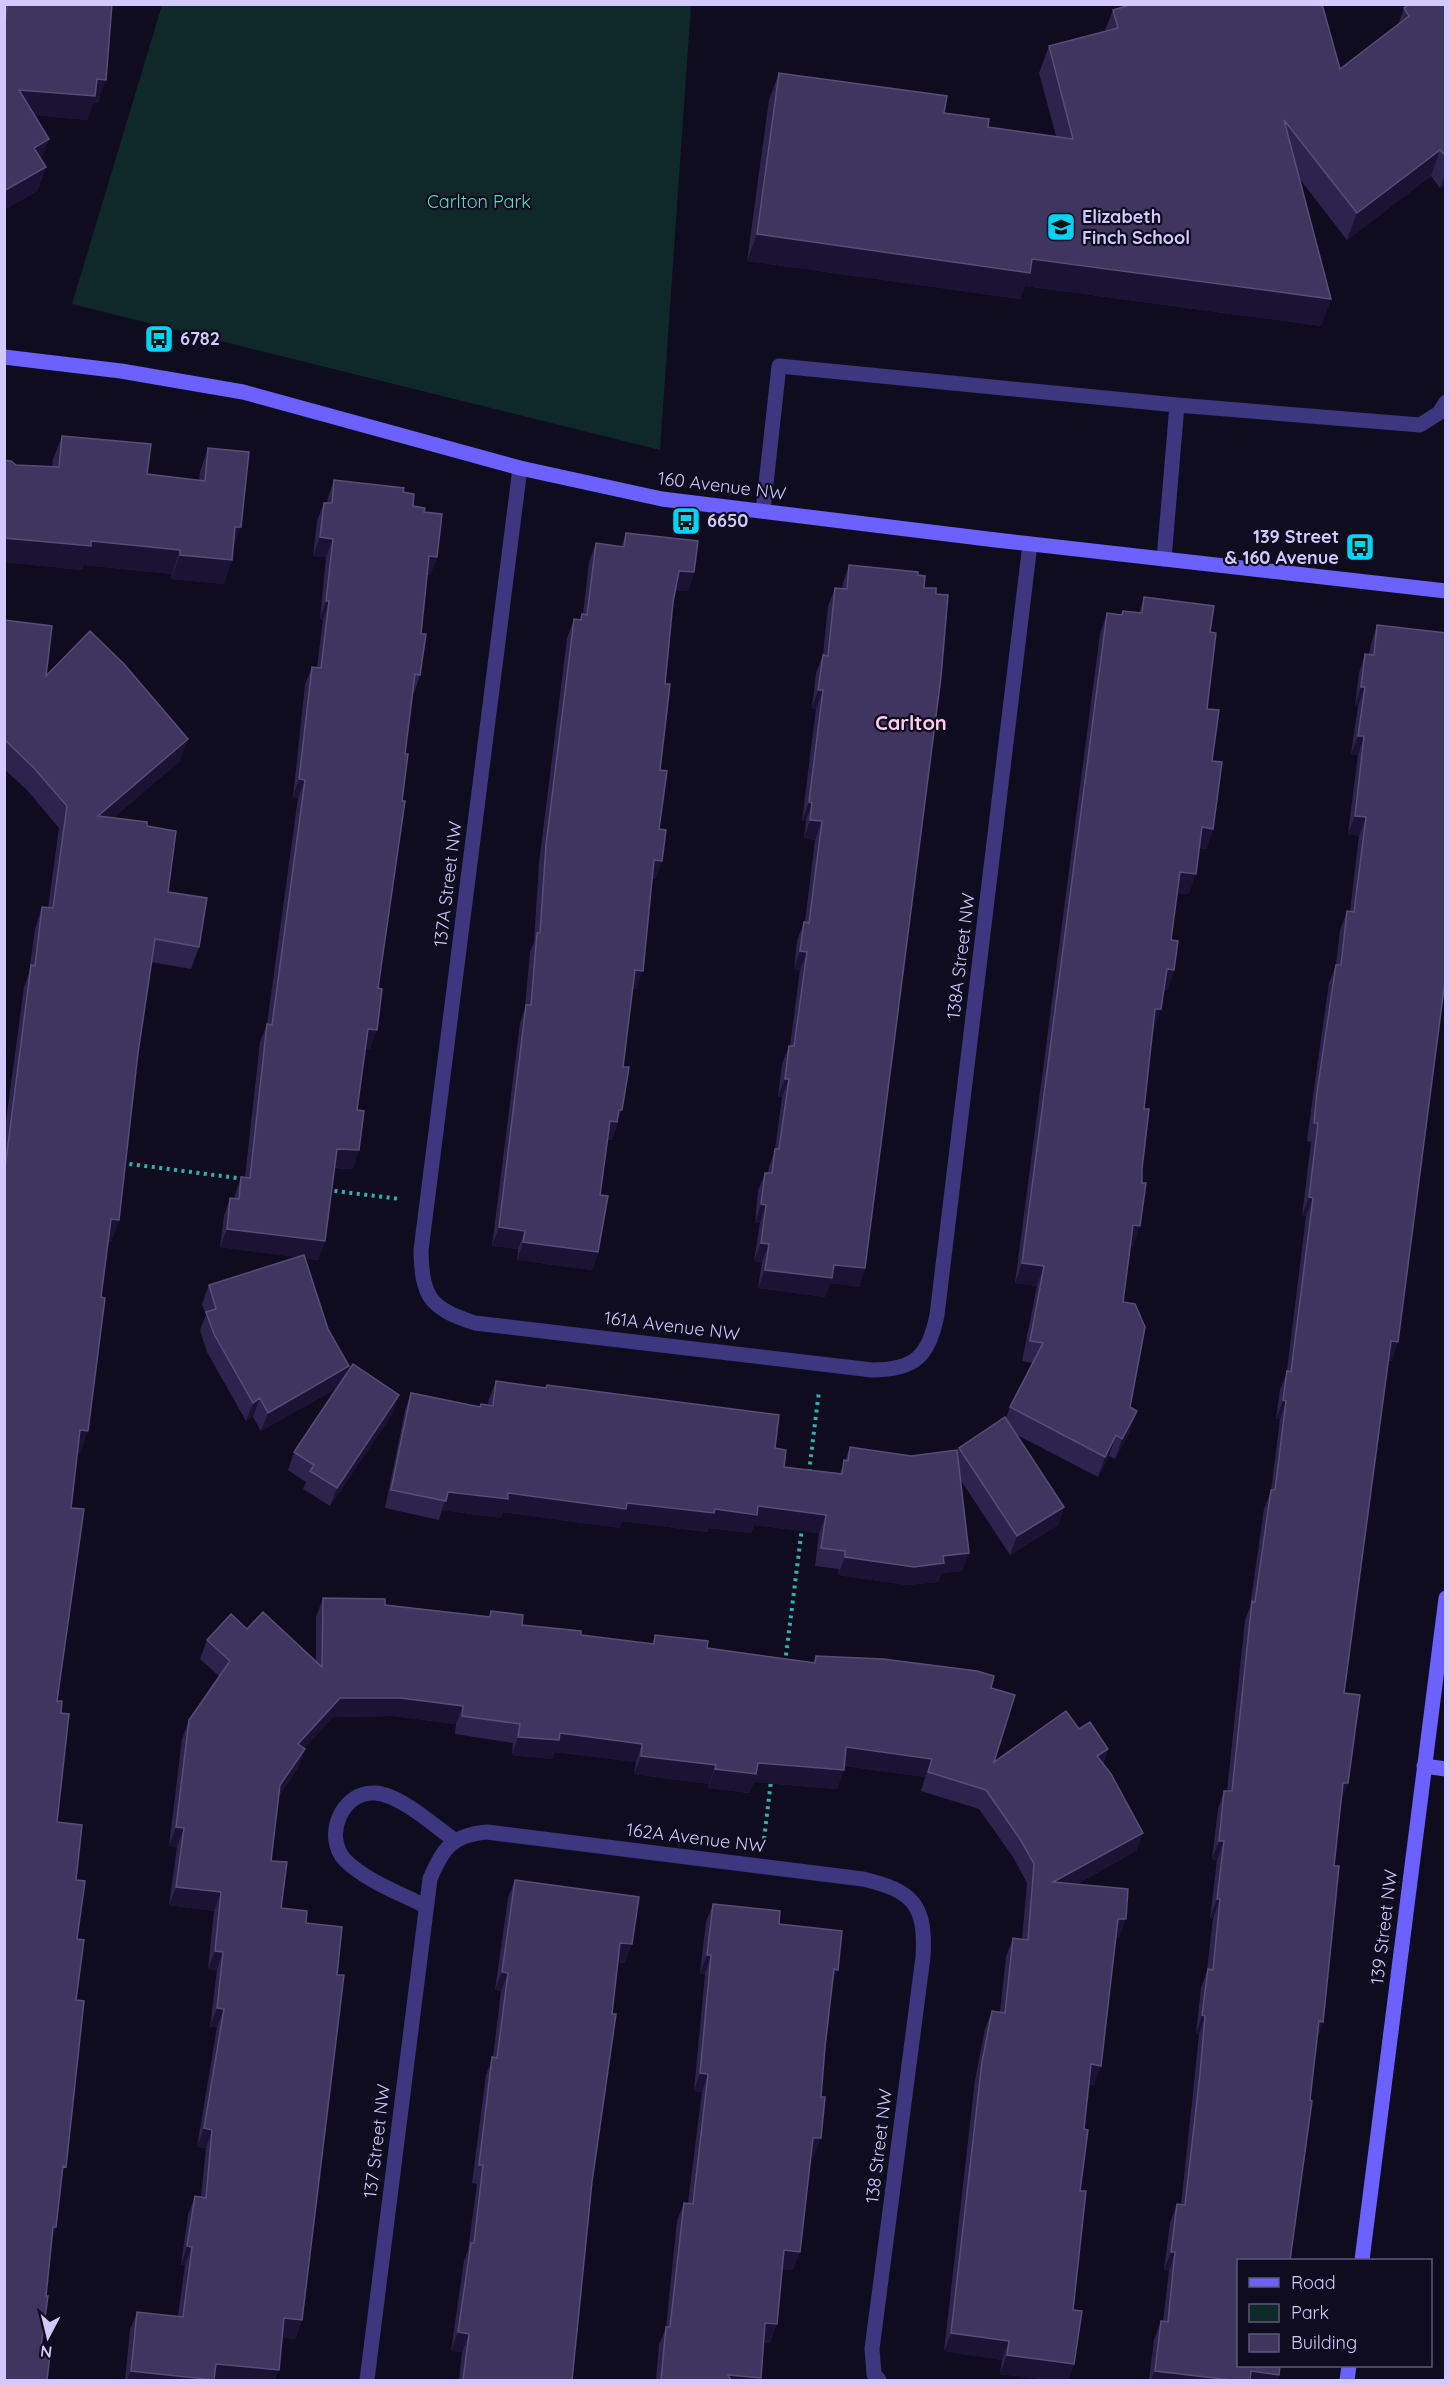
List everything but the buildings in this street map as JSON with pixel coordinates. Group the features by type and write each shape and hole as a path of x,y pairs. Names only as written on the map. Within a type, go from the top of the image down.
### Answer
{"street":[{"name":"160 Avenue NW","path":"4,357 120,371 243,392 520,468 662,499 1030,544 1446,591"},
{"path":"763,511 779,366 1420,426 1439,413 1446,402"},
{"path":"1164,559 1177,405"},
{"name":"137A Street NW","path":"433,1302 422,1279 421,1250 520,468"},
{"name":"138A Street NW","path":"911,1365 924,1351 933,1334 937,1315 1030,544"},
{"name":"161A Avenue NW","path":"433,1302 451,1315 475,1323 872,1370 893,1370 911,1365"},
{"name":"139 Street NW","path":"1362,2259 1446,1598"},
{"path":"1424,1766 1446,1768"},
{"path":"425,1906 357,1870 344,1859 338,1850 335,1833 337,1821 343,1809 352,1800 375,1793 392,1797 454,1840"},
{"name":"162A Avenue NW","path":"454,1840 472,1833 487,1832 760,1866 885,1885 901,1892 921,1915"},
{"name":"137 Street NW","path":"367,2380 425,1906 430,1879 440,1855 454,1840"},
{"name":"138 Street NW","path":"879,2380 874,2374 872,2349 923,1957 924,1935 921,1915"}],"path":[{"path":"110,1162 251,1180"},
{"path":"322,1189 427,1203"},
{"path":"808,1481 822,1364"},
{"path":"785,1668 804,1516"},
{"path":"760,1866 772,1773"}],"green space":[{"name":"Carlton Park","path":"162,5 691,5 660,450 72,304"}],"place":[{"name":"Elizabeth Finch School","path":"1061,227"},
{"name":"6782","path":"159,339"},
{"name":"6650","path":"686,521"},
{"name":"139 Street & 160 Avenue","path":"1360,547"}],"district":[{"name":"Carlton","path":"911,723"}]}
